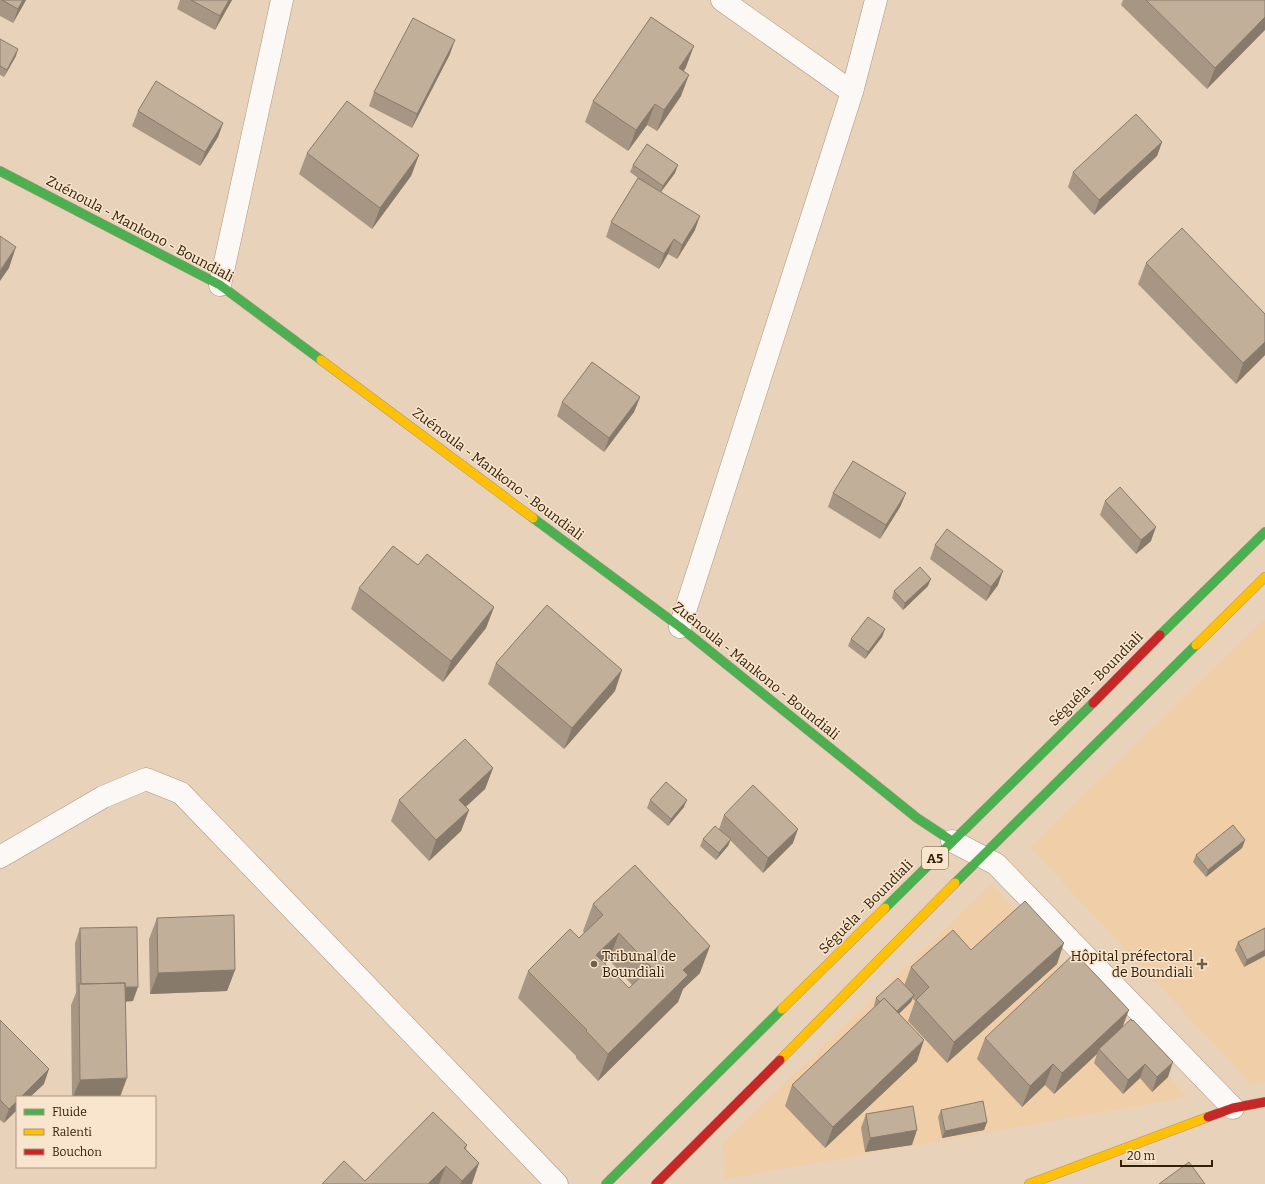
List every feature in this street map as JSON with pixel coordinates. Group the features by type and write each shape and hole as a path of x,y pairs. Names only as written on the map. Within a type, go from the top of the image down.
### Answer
{"main road":[{"name":"Zuénoula - Mankono - Boundiali","path":"0,171 220,285 680,627 917,818 952,841"},
{"name":"Séguéla - Boundiali","path":"606,1184 1265,532"},
{"name":"A5","path":"656,1184 982,856 1265,577"},
{"path":"1029,1184 1233,1108 1265,1102"}],"street":[{"path":"220,285 282,0"},
{"path":"722,0 852,92"},
{"path":"680,627 852,92 876,0"},
{"path":"0,857 104,796 146,779 181,793 557,1184"},
{"path":"952,841 996,864 1233,1108"}],"shaded area":[{"name":"Hôpital préfectoral de Boundiali","path":"1265,619 1265,1082 1252,1085 1030,847"},
{"path":"992,884 1187,1097 725,1179 723,1143"}],"building":[{"path":"2,0 23,0 18,9"},
{"path":"191,0 229,0 220,16"},
{"path":"1146,0 1265,0 1265,17 1215,68"},
{"path":"651,17 694,46 679,68 689,75 664,110 655,104 636,130 593,101"},
{"path":"413,18 455,40 417,114 374,92"},
{"path":"0,39 18,49 7,70 0,66"},
{"path":"156,81 223,123 205,152 138,111"},
{"path":"347,101 419,155 380,208 307,153"},
{"path":"1136,114 1162,142 1099,200 1073,172"},
{"path":"647,144 678,165 663,186 633,165"},
{"path":"638,178 700,216 682,245 674,239 664,254 611,222"},
{"path":"1182,228 1265,314 1265,342 1243,363 1146,263"},
{"path":"0,236 16,247 0,271"},
{"path":"592,362 640,397 609,438 562,402"},
{"path":"853,461 906,493 886,525 833,493"},
{"path":"1120,487 1156,527 1141,540 1105,501"},
{"path":"947,529 1003,571 991,587 935,545"},
{"path":"393,546 418,565 427,554 494,607 451,661 359,588"},
{"path":"920,567 931,579 905,603 894,591"},
{"path":"547,605 622,670 572,728 496,663"},
{"path":"868,617 885,629 868,652 851,639"},
{"path":"465,739 493,768 459,800 469,810 436,840 399,800"},
{"path":"666,782 687,800 671,819 650,800"},
{"path":"753,785 798,829 768,858 724,815"},
{"path":"1233,825 1245,840 1208,870 1196,855"},
{"path":"715,826 731,839 719,853 703,839"},
{"path":"635,865 710,946 683,970 688,975 608,1054 586,1031 587,1030 528,971 570,929 579,938 603,915 593,904","holes":["619,933 651,967 629,988 596,955"]},
{"path":"1025,901 1064,943 954,1042 916,1000 929,987 911,967 953,930 971,950"},
{"path":"234,915 235,970 158,973 157,918"},
{"path":"137,927 138,987 125,987 125,983 81,984 80,928"},
{"path":"1265,928 1265,950 1247,960 1238,942"},
{"path":"1075,953 1129,1010 1062,1073 1053,1064 1030,1086 985,1038"},
{"path":"898,978 914,995 897,1011 884,998 880,1002 876,998"},
{"path":"125,983 127,1078 80,1080 79,984"},
{"path":"884,998 924,1040 833,1127 792,1085"},
{"path":"1131,1019 1173,1062 1157,1077 1145,1064 1128,1080 1099,1049"},
{"path":"0,1020 49,1069 22,1096 16,1096 16,1102 9,1109 0,1100"},
{"path":"983,1101 987,1122 945,1131 941,1110"},
{"path":"913,1106 917,1130 870,1138 866,1114"},
{"path":"433,1112 467,1145 464,1148 479,1163 462,1181 446,1166 428,1184 322,1184 344,1161 365,1181"},
{"path":"1189,1162 1205,1184 1159,1184"}],"traffic: fast":[{"path":"0,171 220,285 321,360"},
{"path":"533,518 680,627 917,818 952,841"},
{"path":"1160,635 1265,532"},
{"path":"955,883 1196,645"},
{"path":"885,908 1093,703"},
{"path":"606,1184 782,1009"}],"traffic: slow":[{"path":"321,360 533,518"},
{"path":"1196,645 1265,577"},
{"path":"780,1060 955,883"},
{"path":"782,1009 885,908"},
{"path":"1029,1184 1208,1117"}],"traffic: jam":[{"path":"1093,703 1160,635"},
{"path":"656,1184 780,1060"},
{"path":"1208,1117 1233,1108 1265,1102"}],"place":[{"name":"Tribunal de Boundiali","path":"594,964"},
{"name":"Hôpital préfectoral de Boundiali","path":"1202,964"}]}
